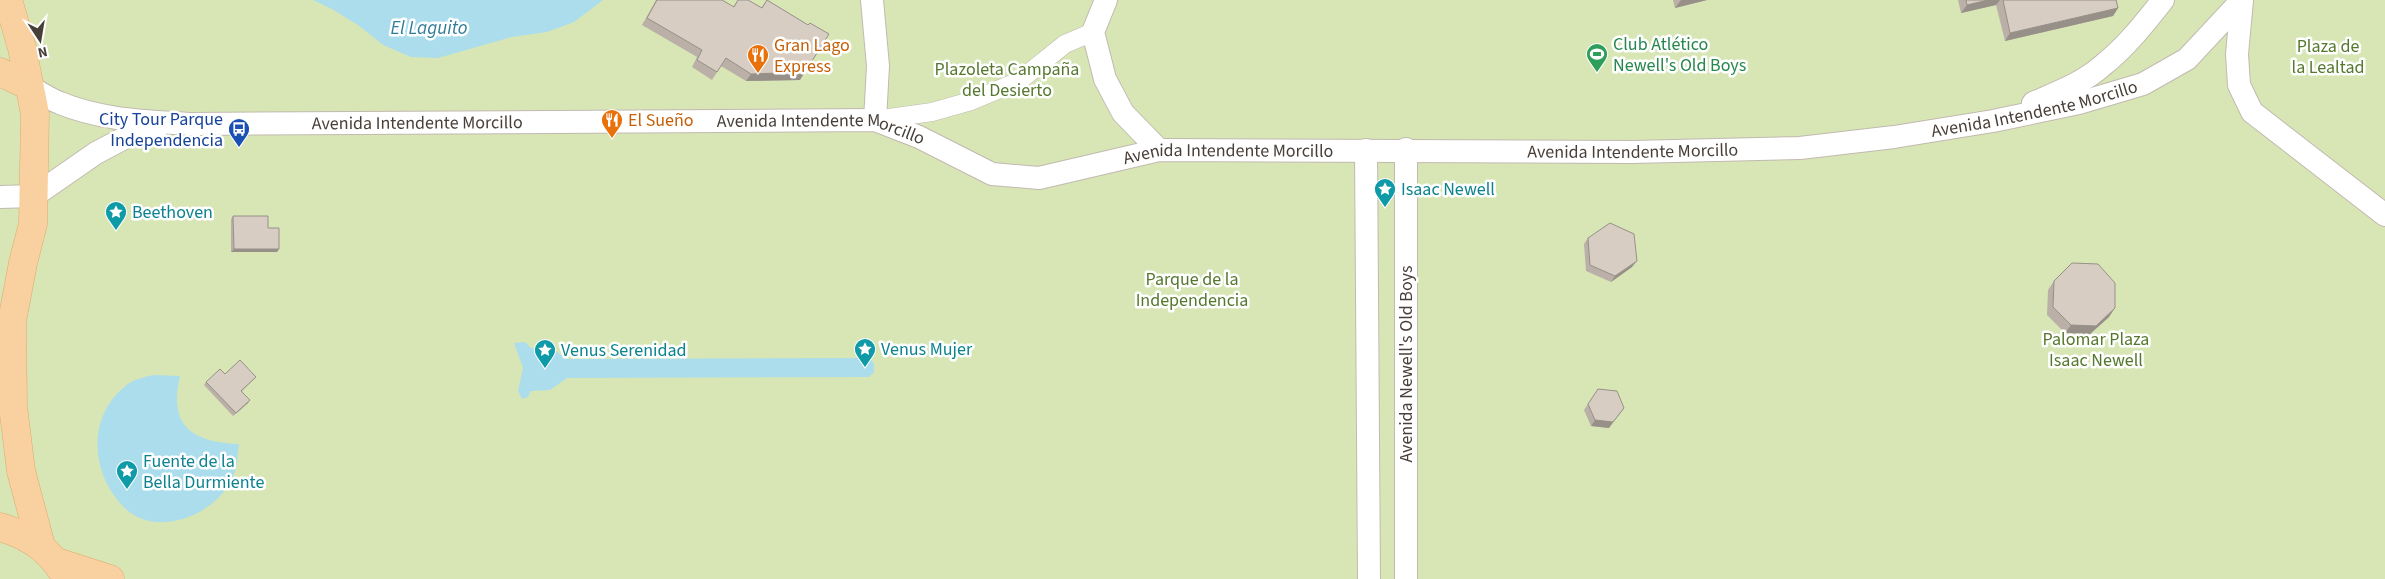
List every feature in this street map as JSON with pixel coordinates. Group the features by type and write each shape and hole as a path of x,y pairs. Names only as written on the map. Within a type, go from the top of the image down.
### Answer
{"main road":[{"path":"8,0 22,48 35,114 33,224 23,263 12,321 11,364 14,414 21,471 55,562"},
{"path":"0,72 29,86"},
{"path":"0,527 22,534 55,562 110,579"}],"street":[{"path":"872,0 878,66 875,120 932,112 971,101 1019,81 1065,44 1093,32"},
{"path":"1106,0 1093,32 1105,79 1123,113 1159,150"},
{"path":"1993,121 2061,91 2101,68 2136,34 2163,0"},
{"name":"Avenida Intendente Morcillo","path":"29,86 58,103 88,113 126,120 190,124 875,120 919,137 992,174 1039,178 1159,150 1406,149 1632,152 1800,148 1894,137 1993,121 2079,103 2143,84 2187,60 2242,0"},
{"path":"2242,0 2237,54 2239,86 2252,112 2385,215"},
{"name":"Avenida Intendente Morcillo","path":"34,196 96,153 132,134 190,124"},
{"name":"Avenida Newell's Old Boys","path":"1406,149 1406,579"},
{"path":"1366,150 1369,579"},
{"path":"0,197 34,196"}],"green space":[{"name":"Parque de la Independencia","path":"0,0 2385,0 2385,579 0,579"}],"water":[{"name":"El Laguito","path":"313,0 603,0 574,22 547,32 512,37 438,58 411,57 383,45 358,25"},
{"path":"525,342 531,348 554,350 567,359 870,358 874,364 874,372 869,377 567,378 550,390 531,391 528,397 522,399 518,391 523,368 514,343"},
{"name":"Fuente de la Bella Durmiente","path":"153,375 180,376 177,393 178,407 181,419 187,428 208,440 239,444 237,463 227,488 203,510 188,517 172,521 156,522 141,518 127,510 105,480 100,464 99,429 104,412 114,397 128,384 137,379"}],"building":[{"path":"657,0 722,0 734,7 738,0 748,0 762,8 767,0 808,25 810,23 829,34 805,72 751,74 726,58 717,72 697,60 702,50 647,18"},
{"path":"1966,0 1988,0 1967,5"},
{"path":"2003,0 2116,0 2118,8 2010,33"},
{"path":"233,216 268,216 268,228 279,228 279,249 234,249"},
{"path":"1610,223 1634,234 1637,261 1615,276 1590,265 1588,238"},
{"path":"2072,263 2098,264 2115,283 2115,308 2096,326 2071,325 2053,307 2054,281"},
{"path":"240,360 256,377 241,391 250,400 236,413 206,382 220,369 225,374"},
{"path":"1598,389 1617,391 1624,408 1613,422 1595,420 1588,404"}],"place":[{"name":"Club Atlético Newell's Old Boys","path":"1597,73"},
{"name":"Gran Lago Express","path":"758,74"},
{"name":"El Sueño","path":"612,139"},
{"name":"City Tour Parque Independencia","path":"239,148"},
{"name":"Isaac Newell","path":"1385,208"},
{"name":"Beethoven","path":"116,231"},
{"name":"Venus Mujer","path":"865,368"},
{"name":"Venus Serenidad","path":"545,369"},
{"name":"Fuente de la Bella Durmiente","path":"127,490"}],"park label":[{"name":"Plaza de la Lealtad","path":"2328,56"},
{"name":"Plazoleta Campaña del Desierto","path":"1007,79"},
{"name":"Palomar Plaza Isaac Newell","path":"2096,349"}]}
